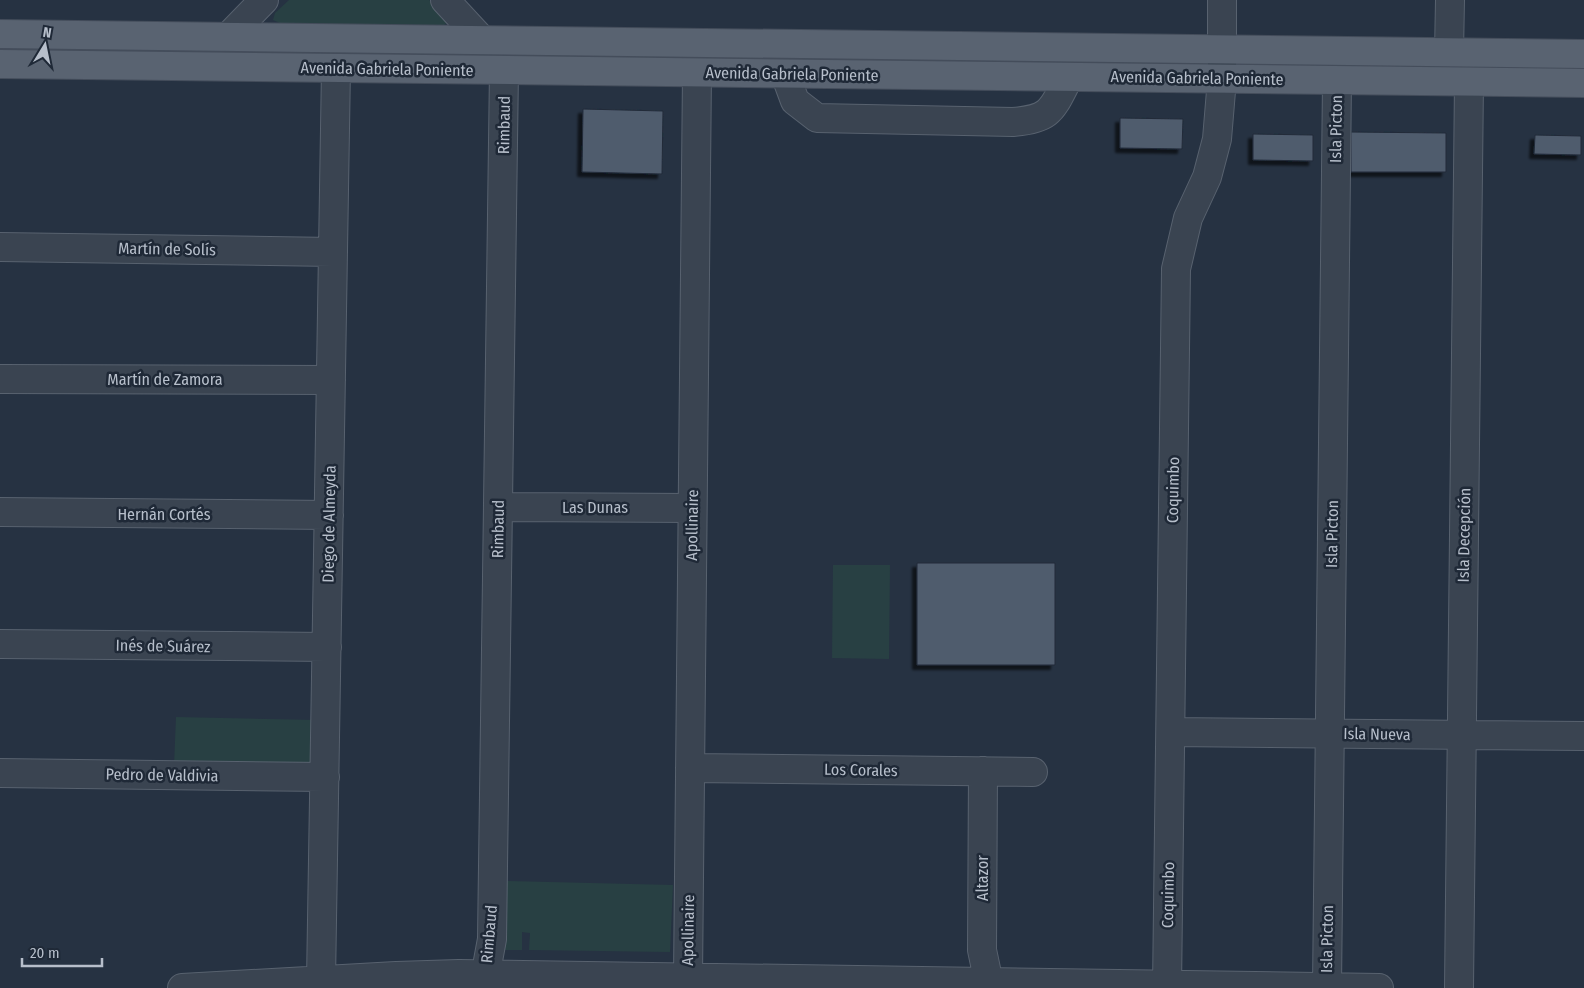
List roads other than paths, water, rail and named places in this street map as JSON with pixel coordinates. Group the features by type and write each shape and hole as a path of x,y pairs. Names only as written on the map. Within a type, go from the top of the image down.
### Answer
{"main road":[{"name":"Avenida Gabriela Poniente","path":"0,34 1584,54"},
{"name":"Avenida Gabriela Poniente","path":"0,64 1584,84"}],"street":[{"path":"228,37 264,0"},
{"path":"445,0 482,40"},
{"name":"Coquimbo","path":"1167,987 1176,269 1188,218 1213,156 1219,122 1222,79 1222,0"},
{"path":"1449,52 1450,0"},
{"name":"Diego de Almeyda","path":"321,980 336,68"},
{"name":"Rimbaud","path":"484,981 492,939 504,70"},
{"name":"Apollinaire","path":"688,978 697,73"},
{"path":"785,74 796,101 817,118 1013,122 1035,120 1052,110 1070,77"},
{"name":"Isla Picton","path":"1327,988 1337,80"},
{"name":"Isla Decepción","path":"1459,988 1469,82"},
{"name":"Martín de Solís","path":"0,247 333,252"},
{"name":"Martín de Zamora","path":"0,379 331,380"},
{"name":"Las Dunas","path":"498,507 692,508"},
{"name":"Hernán Cortés","path":"0,512 329,515"},
{"name":"Inés de Suárez","path":"0,644 327,648"},
{"name":"Isla Nueva","path":"1171,732 1584,736"},
{"name":"Los Corales","path":"690,768 1033,772"},
{"name":"Altazor","path":"983,771 982,950 990,986"},
{"name":"Pedro de Valdivia","path":"0,773 325,777"},
{"path":"182,988 396,976 484,981 688,978 990,986 1379,988"}]}
